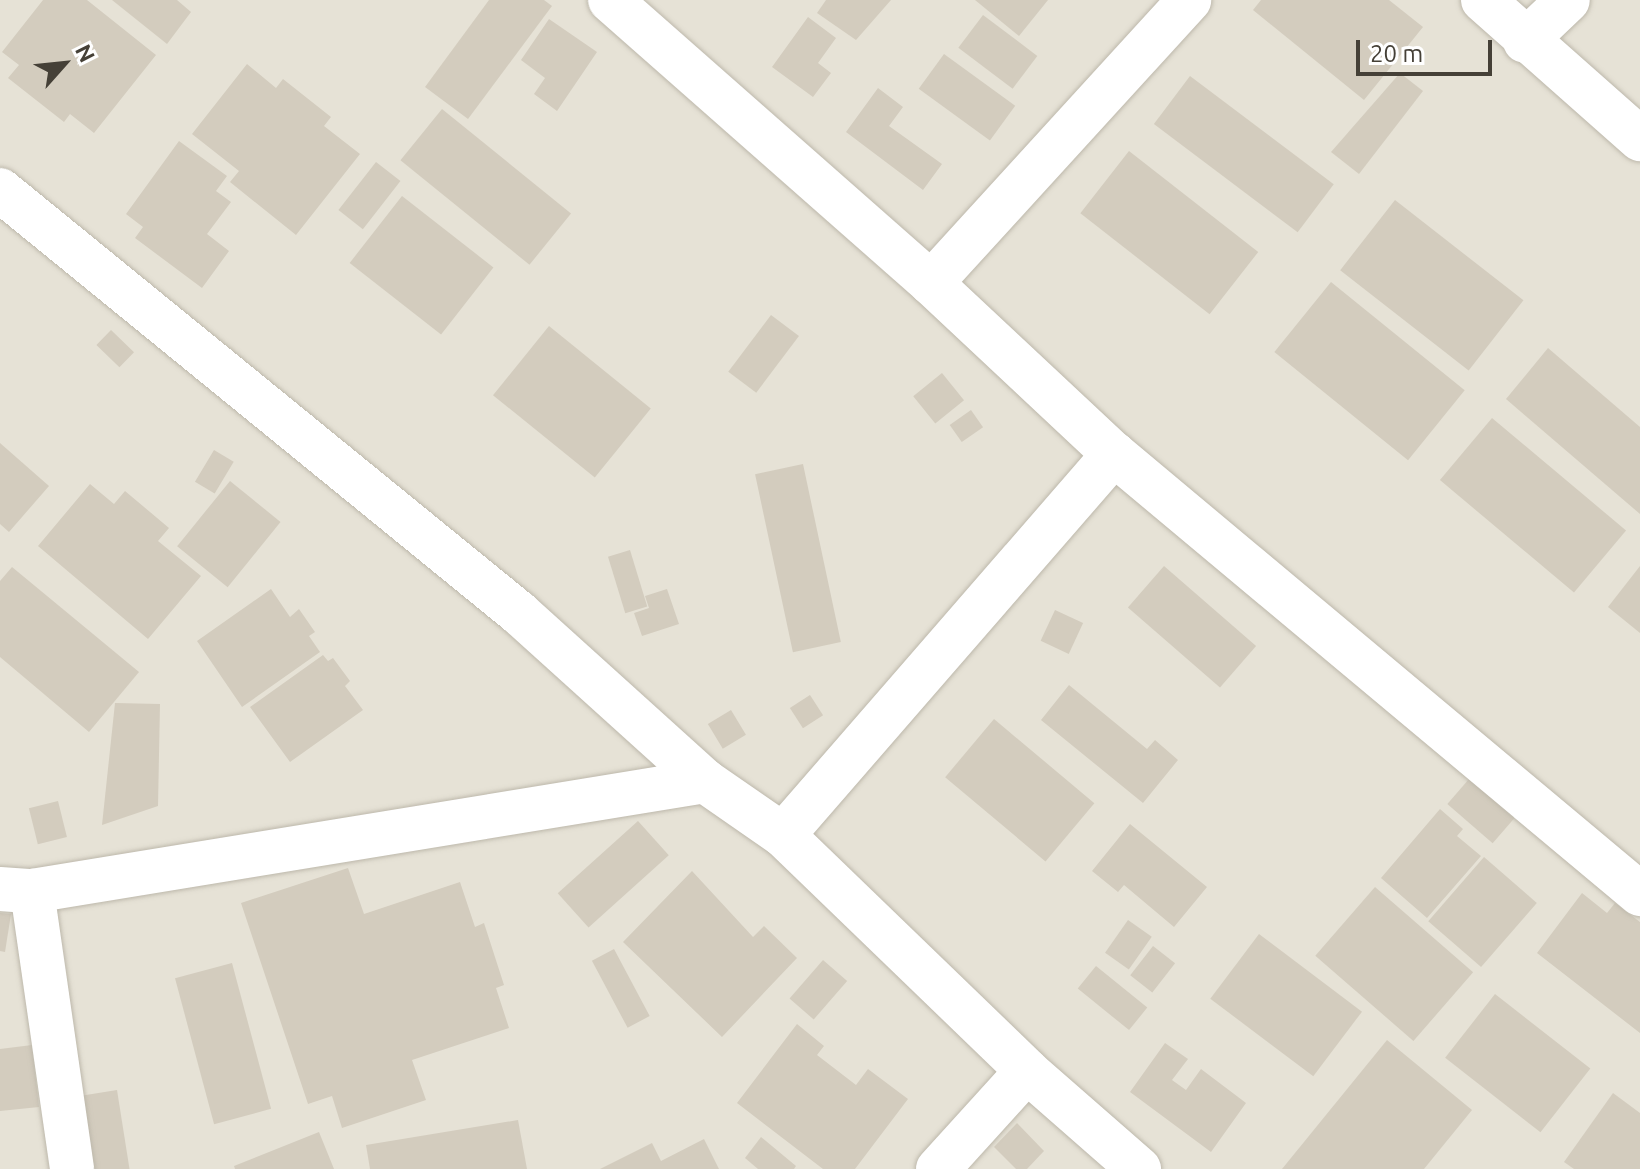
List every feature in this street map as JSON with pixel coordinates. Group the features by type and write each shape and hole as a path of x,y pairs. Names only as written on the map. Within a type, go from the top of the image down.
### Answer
{"street":[{"path":"610,0 931,283 1114,454 1640,894"},
{"path":"931,283 1189,0"},
{"path":"1483,0 1525,41 1640,139"},
{"path":"1525,41 1568,0"},
{"path":"0,190 519,613 705,781 783,835 1027,1071 1139,1169"},
{"path":"783,835 1114,454"},
{"path":"72,1169 16,890 705,781"},
{"path":"938,1169 1027,1071"}],"shaded area":[{"path":"0,0 1640,0 1640,1169 0,1169"}],"building":[{"path":"43,0 87,0 156,55 94,133 70,114 64,122 8,78 19,65 2,52"},
{"path":"112,0 177,0 191,12 167,44"},
{"path":"489,0 544,0 552,6 468,119 425,87"},
{"path":"826,0 891,0 856,40 817,13"},
{"path":"975,0 1048,0 1019,36"},
{"path":"1261,0 1389,0 1423,27 1364,100 1253,10"},
{"path":"983,15 1037,56 1013,89 958,48"},
{"path":"808,17 836,38 818,63 831,73 813,97 772,67"},
{"path":"549,19 597,52 557,111 534,94 545,78 521,60"},
{"path":"944,54 1015,106 990,141 919,89"},
{"path":"247,64 276,88 283,79 331,117 324,126 360,154 296,235 230,182 239,171 192,134"},
{"path":"1400,73 1423,91 1359,174 1331,152"},
{"path":"1190,76 1334,184 1298,232 1154,124"},
{"path":"878,88 903,107 889,126 942,164 923,190 846,132"},
{"path":"442,109 571,213 529,265 400,160"},
{"path":"179,141 227,176 216,191 231,202 207,234 229,251 202,288 135,238 143,227 126,214"},
{"path":"1129,151 1258,252 1210,314 1080,213"},
{"path":"376,162 400,181 363,229 338,210"},
{"path":"402,196 493,267 441,334 350,263"},
{"path":"1395,200 1523,300 1469,370 1340,270"},
{"path":"1331,282 1465,390 1408,460 1274,352"},
{"path":"771,315 799,336 756,393 728,372"},
{"path":"549,326 651,408 595,478 493,395"},
{"path":"111,330 134,352 119,367 96,345"},
{"path":"1548,348 1640,427 1640,514 1506,399"},
{"path":"942,373 964,400 935,423 913,396"},
{"path":"971,410 983,427 962,442 950,425"},
{"path":"1492,418 1626,530 1574,593 1440,480"},
{"path":"0,443 49,486 9,532 0,524"},
{"path":"214,450 234,462 215,494 195,482"},
{"path":"803,464 841,642 793,652 755,474"},
{"path":"230,481 281,522 228,587 177,546"},
{"path":"90,484 114,504 125,491 169,528 158,541 201,576 148,639 38,546"},
{"path":"630,550 647,606 625,613 608,557"},
{"path":"1164,566 1256,646 1220,688 1128,608"},
{"path":"1640,566 1640,633 1608,607"},
{"path":"12,567 139,672 89,732 0,657 0,581"},
{"path":"271,589 290,617 299,609 315,632 309,636 320,652 242,707 197,641"},
{"path":"667,589 679,624 642,636 634,613 649,608 645,596"},
{"path":"1055,610 1083,623 1069,654 1041,641"},
{"path":"323,655 328,661 333,658 350,681 345,686 363,710 290,762 250,707"},
{"path":"1069,685 1147,749 1155,740 1178,760 1143,803 1041,720"},
{"path":"810,695 823,715 803,728 790,708"},
{"path":"115,703 160,704 158,806 102,825"},
{"path":"731,710 746,735 723,749 708,724"},
{"path":"994,719 1094,803 1045,861 945,777"},
{"path":"1469,779 1514,818 1493,843 1447,804"},
{"path":"58,801 67,837 38,844 29,808"},
{"path":"1440,809 1463,829 1457,836 1481,856 1427,918 1381,878"},
{"path":"638,821 669,855 589,927 558,893"},
{"path":"1130,824 1207,887 1174,927 1124,885 1118,892 1092,871"},
{"path":"1484,857 1537,903 1481,967 1428,921"},
{"path":"348,868 364,914 460,882 475,927 484,923 504,985 496,988 509,1028 412,1060 426,1100 342,1128 332,1096 308,1104 241,903"},
{"path":"692,871 753,937 764,926 797,958 722,1037 623,942"},
{"path":"1375,887 1473,972 1413,1041 1315,956"},
{"path":"1582,893 1607,913 1615,903 1640,922 1640,1033 1537,953"},
{"path":"0,913 11,914 5,952 0,951"},
{"path":"1128,920 1152,937 1129,969 1105,953"},
{"path":"1259,934 1362,1012 1313,1076 1210,999"},
{"path":"1153,946 1175,963 1152,992 1130,975"},
{"path":"614,949 650,1016 628,1028 592,961"},
{"path":"823,960 847,981 814,1019 790,998"},
{"path":"232,963 271,1109 214,1124 175,978"},
{"path":"1096,966 1147,1008 1129,1030 1078,989"},
{"path":"1495,994 1590,1068 1540,1132 1445,1058"},
{"path":"797,1024 824,1046 817,1055 856,1085 868,1069 908,1099 855,1169 823,1169 737,1103"},
{"path":"1387,1040 1472,1110 1424,1169 1282,1169"},
{"path":"1165,1043 1188,1059 1172,1080 1186,1090 1201,1069 1246,1103 1211,1152 1130,1092"},
{"path":"32,1045 39,1107 0,1111 0,1049"},
{"path":"117,1090 130,1169 85,1169 74,1097"},
{"path":"1613,1093 1640,1113 1640,1169 1574,1169 1564,1162"},
{"path":"518,1120 527,1169 370,1169 366,1145"},
{"path":"1017,1123 1044,1151 1027,1169 1016,1169 994,1147"},
{"path":"319,1132 334,1169 235,1169 234,1166"},
{"path":"761,1137 796,1166 794,1169 758,1169 745,1158"},
{"path":"704,1139 719,1169 600,1169 652,1143 661,1161"}]}
